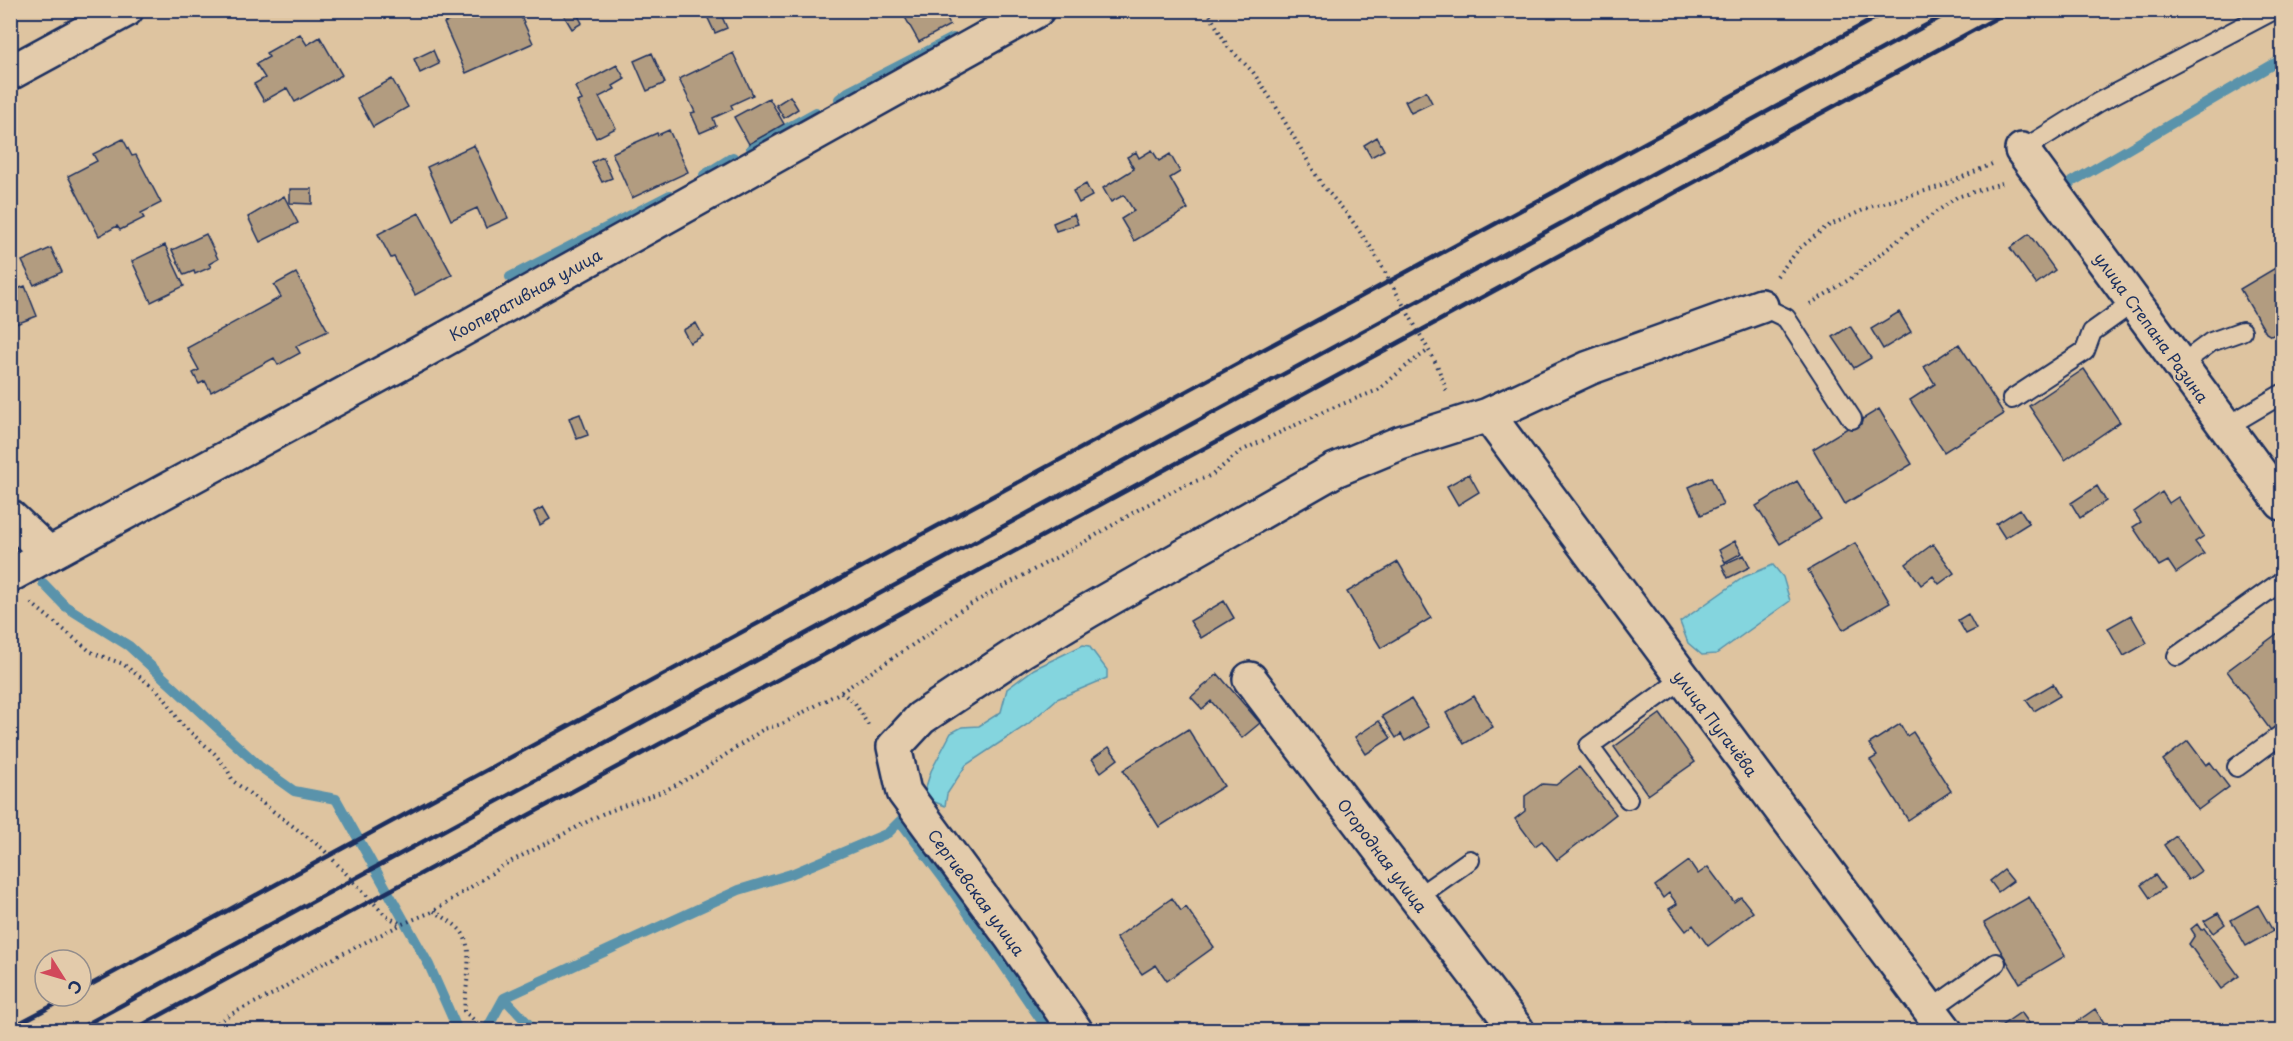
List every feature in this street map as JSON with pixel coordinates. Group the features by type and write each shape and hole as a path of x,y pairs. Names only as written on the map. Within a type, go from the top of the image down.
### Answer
{"street":[{"path":"10,73 126,10"},
{"name":"Кооперативная улица","path":"12,575 1037,10"},
{"name":"улица Степана Разина","path":"2030,161 2283,503"},
{"path":"894,747 921,718 953,695 1088,610 1335,470 1400,443 1473,419 1589,368 1774,312"},
{"name":"улица Пугачёва","path":"1473,419 1683,678 1937,1020"},
{"path":"10,517 49,554"},
{"name":"Огородная улица","path":"1250,679 1517,1030"},
{"name":"Сергиевская улица","path":"894,747 904,792 1011,937 1075,1030"}],"lane":[{"path":"2030,161 2099,102 2274,10"},
{"path":"2012,399 2085,351 2092,332 2134,302"},
{"path":"1774,312 1852,419"},
{"path":"2180,365 2211,342 2242,331"},
{"path":"2226,427 2283,394"},
{"path":"2177,656 2283,581"},
{"path":"1628,799 1589,746 1683,678"},
{"path":"2237,767 2283,734"},
{"path":"1416,898 1470,860"},
{"path":"1937,1020 1996,963"}],"path":[{"path":"1207,10 1228,47 1253,72 1275,105 1322,184 1372,249 1437,365 1473,419"},
{"path":"1774,312 1850,279 1907,233 1957,197 2030,161"},
{"path":"1774,312 1780,272 1799,249 1826,227 1870,207 2030,161"},
{"path":"208,1030 227,1016 275,993 318,966 402,924 434,911 506,864 602,814 664,791 697,774 764,729 783,724 841,692 926,636 962,609 1183,486 1212,475 1242,452 1327,410 1378,390 1410,363 1429,351"},
{"path":"12,575 35,608 59,624 91,652 123,664 157,690 169,704 180,723 214,753 233,781 322,848 386,916 402,924"},
{"path":"841,692 855,703 876,739 894,747"},
{"path":"434,911 455,925 463,934 469,960 464,1011 477,1023 480,1030"}],"water":[{"path":"1773,565 1783,577 1790,601 1716,654 1702,655 1688,643 1680,622 1744,577"},
{"path":"1083,645 1089,646 1107,670 1107,678 1057,699 1028,724 966,765 947,794 945,806 932,801 925,790 931,771 951,733 962,727 979,726 1001,712 1007,689 1034,669"}],"building":[{"path":"471,10 518,10 533,43 466,73 444,23"},
{"path":"568,10 575,10 582,23 572,29 563,14"},
{"path":"719,10 727,28 715,33 705,12"},
{"path":"901,10 942,10 950,25 919,42"},
{"path":"300,34 307,45 320,37 342,75 295,102 287,88 264,101 254,84 265,78 256,64 269,57 266,53"},
{"path":"433,50 439,64 420,73 414,59"},
{"path":"652,53 665,83 647,91 634,61"},
{"path":"733,53 753,95 731,105 733,109 713,118 716,126 700,133 691,113 695,112 679,79"},
{"path":"617,65 625,79 613,86 615,89 599,97 616,128 596,138 577,102 582,100 575,87"},
{"path":"392,79 408,107 373,127 357,98"},
{"path":"1426,91 1432,103 1411,113 1405,101"},
{"path":"790,96 798,109 784,118 776,105"},
{"path":"769,98 784,124 749,144 734,117"},
{"path":"669,130 688,172 632,198 612,153"},
{"path":"1377,137 1384,150 1371,157 1364,145"},
{"path":"123,139 132,156 136,155 161,203 141,213 144,218 120,230 117,226 99,236 68,176 97,161 93,154"},
{"path":"474,145 508,218 486,228 477,208 451,220 427,167"},
{"path":"1152,150 1159,161 1170,154 1180,172 1170,178 1188,209 1134,241 1121,219 1134,211 1124,195 1111,202 1103,188 1134,169 1127,157 1136,152 1139,158"},
{"path":"603,157 612,178 602,182 592,162"},
{"path":"1086,184 1092,196 1079,203 1073,191"},
{"path":"290,189 312,189 312,204 290,203"},
{"path":"284,196 298,223 260,242 248,217"},
{"path":"419,213 452,275 415,295 378,234"},
{"path":"1074,214 1078,224 1056,231 1053,223"},
{"path":"206,234 218,259 209,264 211,267 195,274 194,271 184,275 172,250"},
{"path":"2029,234 2055,270 2036,284 2010,248"},
{"path":"165,245 184,286 151,302 132,261"},
{"path":"51,248 62,272 34,285 22,261"},
{"path":"2282,264 2282,325 2276,334 2271,336 2266,333 2240,289"},
{"path":"296,273 328,331 296,346 300,353 278,365 274,358 211,392 205,381 199,384 193,373 199,370 187,348 281,297 274,285"},
{"path":"25,286 37,316 16,324 10,309 10,292"},
{"path":"1899,312 1911,332 1883,349 1871,329"},
{"path":"696,323 703,336 690,343 683,330"},
{"path":"1850,326 1871,358 1854,368 1833,337"},
{"path":"1959,344 2004,414 1944,452 1910,400 1935,384 1924,367"},
{"path":"2084,369 2120,422 2065,460 2029,406"},
{"path":"1879,409 1912,464 1845,504 1813,449"},
{"path":"580,414 588,435 577,439 569,418"},
{"path":"1469,474 1479,492 1458,505 1447,486"},
{"path":"1711,477 1723,505 1701,515 1689,487"},
{"path":"1797,481 1821,519 1780,544 1756,506"},
{"path":"2097,486 2106,501 2080,518 2071,503"},
{"path":"2162,492 2169,503 2178,497 2204,536 2195,542 2204,554 2176,573 2168,561 2159,566 2133,527 2141,522 2134,512"},
{"path":"543,507 550,519 540,525 534,512"},
{"path":"2020,509 2029,523 2005,538 1996,524"},
{"path":"1735,541 1742,553 1725,562 1719,550"},
{"path":"1855,543 1890,603 1843,630 1808,570"},
{"path":"1933,544 1954,573 1939,584 1933,576 1921,585 1906,564"},
{"path":"1744,555 1750,567 1728,578 1722,565"},
{"path":"1398,562 1431,618 1381,648 1347,592"},
{"path":"1224,601 1234,618 1201,638 1190,621"},
{"path":"1968,614 1976,629 1966,634 1958,620"},
{"path":"2131,615 2147,643 2124,656 2108,628"},
{"path":"2282,630 2282,724 2272,732 2227,671"},
{"path":"1218,674 1260,723 1242,738 1211,701 1202,709 1191,697"},
{"path":"2053,684 2060,696 2034,711 2026,700"},
{"path":"1474,696 1493,727 1464,744 1446,713"},
{"path":"1411,699 1429,727 1405,741 1401,734 1396,738 1382,716"},
{"path":"1660,714 1695,762 1648,795 1614,747"},
{"path":"1379,721 1391,738 1366,754 1355,737"},
{"path":"1900,724 1907,736 1913,732 1951,791 1908,820 1870,760 1877,756 1869,744"},
{"path":"1188,729 1224,786 1159,827 1123,770"},
{"path":"2188,741 2206,765 2210,762 2229,787 2198,810 2163,760"},
{"path":"1109,747 1118,759 1101,772 1092,759"},
{"path":"1579,767 1616,814 1557,860 1542,841 1535,846 1515,819 1525,811 1525,796 1542,784 1556,785"},
{"path":"2176,836 2201,871 2188,880 2164,845"},
{"path":"1689,861 1698,874 1708,867 1734,902 1741,897 1753,912 1708,946 1693,925 1686,931 1669,909 1677,904 1669,893 1663,898 1655,886"},
{"path":"2004,870 2013,881 1998,892 1990,881"},
{"path":"2155,875 2164,888 2150,898 2141,885"},
{"path":"2029,897 2065,956 2020,983 1984,923"},
{"path":"1172,898 1181,911 1186,907 1214,947 1167,981 1156,965 1142,974 1116,938"},
{"path":"2258,905 2273,931 2246,946 2231,920"},
{"path":"2218,913 2225,924 2213,933 2204,921"},
{"path":"2197,924 2201,930 2204,928 2239,976 2221,989 2189,944 2195,935 2191,929"},
{"path":"2095,1009 2109,1030 2065,1030"},
{"path":"2021,1012 2034,1030 1995,1030"},
{"path":"1688,1020 1696,1030 1674,1030"},
{"path":"1668,1024 1674,1030 1659,1030"}],"waterway":[{"path":"839,99 848,92 953,38"},
{"path":"2065,186 2282,59"},
{"path":"751,148 816,112"},
{"path":"704,175 733,157"},
{"path":"510,277 670,195"},
{"path":"43,583 65,606 129,646 259,766 294,791 336,799 429,965 456,1026 455,1030"},
{"path":"504,998 739,890 791,874 888,833 900,821 952,890 1048,1030"},
{"path":"487,1029 504,998 534,1030"}],"railway":[{"path":"93,983 1890,10"},
{"path":"76,1030 1954,10"},
{"path":"133,1030 2011,10"},
{"path":"10,1028 48,1008"}]}
